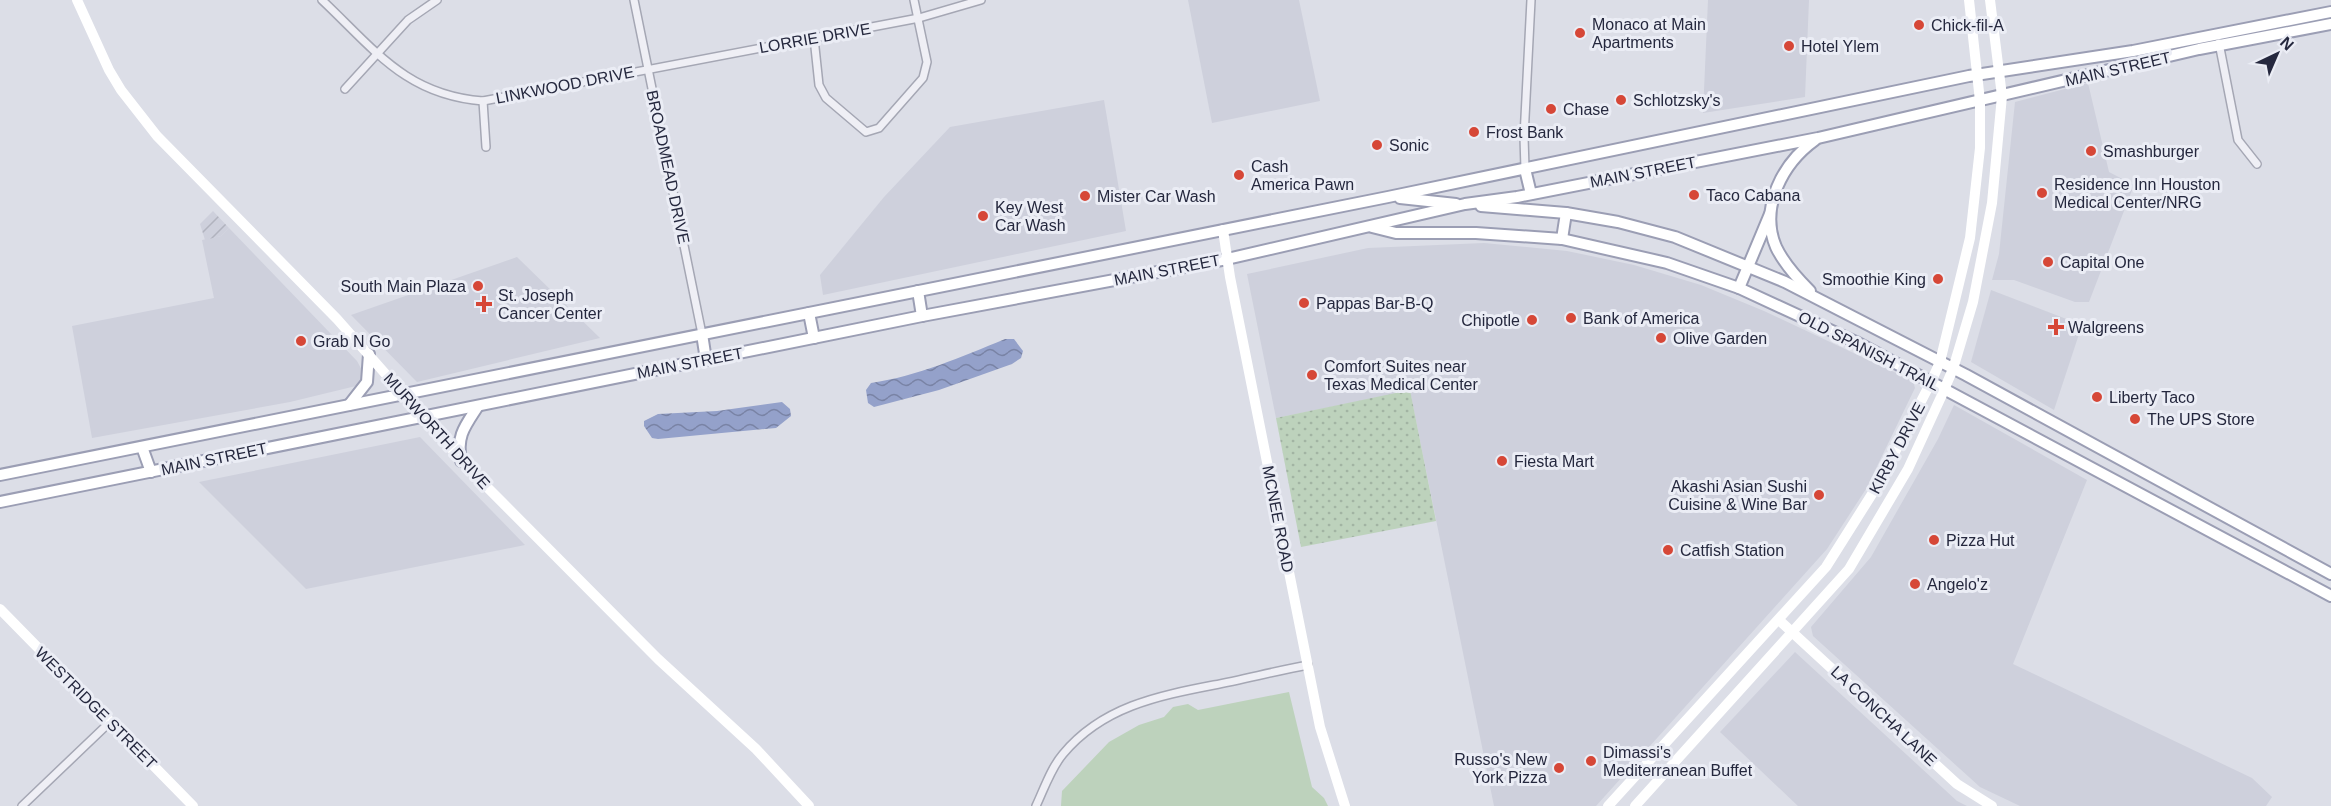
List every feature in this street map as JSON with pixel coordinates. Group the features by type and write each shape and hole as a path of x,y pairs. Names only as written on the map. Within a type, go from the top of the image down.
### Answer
{"main road":[{"name":"MURWORTH DRIVE","path":"77,0 109,70 121,90 157,136 338,318 461,461 658,659 756,749 810,806"},
{"name":"KIRBY DRIVE","path":"1608,806 1780,621 1826,567 1853,527 1903,440 1940,362 1972,225 1980,148 1980,101 1970,0"},
{"name":"KIRBY DRIVE","path":"1635,806 1850,569 1908,469 1945,389 1973,302 1988,228 1998,154 2001,96 1990,0"},
{"name":"MAIN STREET","path":"0,502 922,316 1227,259 1465,204 1532,194 1818,138 2001,96 2331,12"},
{"name":"MAIN STREET","path":"0,475 1388,197 1977,75 2331,24"},
{"path":"1739,288 1772,209 1775,191 1785,168 1797,153 1818,138"},
{"path":"1525,169 1532,194"},
{"name":"OLD SPANISH TRAIL","path":"1388,197 1566,213 1618,222 1675,237 1747,266 1940,362 2229,521 2331,574"},
{"path":"1772,209 1775,245 1793,274 1819,300"},
{"path":"1562,239 1566,213"},
{"path":"1972,225 1988,228"},
{"name":"OLD SPANISH TRAIL","path":"1369,226 1396,233 1476,233 1562,239 1667,263 1739,288 1856,342 2331,596"},
{"name":"MCNEE ROAD","path":"1223,230 1308,665 1328,756 1345,806"},
{"path":"918,291 922,316"},
{"path":"809,313 814,338"},
{"path":"702,334 706,360"},
{"path":"349,405 367,382 369,354"},
{"path":"461,461 458,445 460,435 478,406"},
{"path":"2037,438 2048,420"},
{"path":"142,447 151,472"},
{"path":"2141,493 2148,477"},
{"path":"2222,537 2229,521"},
{"path":"2282,569 2289,551"},
{"name":"WESTRIDGE STREET","path":"0,609 193,806"},
{"name":"LA CONCHA LANE","path":"1780,621 1957,784 1992,806"},
{"path":"1686,723 1699,735"}],"street":[{"name":"LINKWOOD DRIVE","path":"322,0 405,77 430,91 461,99 483,101 647,68"},
{"path":"345,89 408,20 437,0"},
{"name":"BROADMEAD DRIVE","path":"634,0 702,334"},
{"path":"814,38 819,85 826,98 866,132 879,128 923,78 927,62 914,0"},
{"name":"LORRIE DRIVE","path":"647,68 919,18 981,0"},
{"path":"1525,169 1524,137 1531,0"},
{"path":"2218,40 2238,140 2257,164"},
{"name":"LINKWOOD DRIVE","path":"483,101 486,147"},
{"path":"1036,806 1062,755 1081,735 1102,719 1130,705 1178,691 1308,665"},
{"path":"22,806 110,722"}],"shaded area":[{"path":"1188,0 1299,0 1320,101 1212,123"},
{"path":"1708,0 1809,0 1805,97 1703,113"},
{"path":"2088,83 2109,172 2134,185 2089,302 2075,302 2014,280 1992,280 1999,254 2015,102"},
{"path":"1104,100 1126,231 823,295 820,275 884,197 950,127"},
{"path":"213,211 229,228 221,236 205,240 200,224"},
{"path":"229,228 357,361 364,374 360,385 290,402 92,438 72,326 214,298 202,240 221,236"},
{"path":"1484,243 1567,251 1634,265 1701,285 1764,311 1913,381 1915,388 1866,489 1827,549 1596,806 1494,806 1410,391 1276,418 1247,274 1368,248"},
{"path":"517,257 600,338 417,382 351,315"},
{"path":"1991,290 2082,325 2054,410 1971,362"},
{"path":"1954,405 2087,480 2013,664 2252,778 2272,797 2266,806 2020,806 1980,787 1813,636 1811,627 1871,557 1938,439"},
{"path":"420,437 525,545 306,589 199,482"},
{"path":"1795,652 1957,801 1967,806 1798,806 1720,732"}],"green space":[{"path":"1410,390 1436,521 1301,547 1276,418"},
{"path":"1289,692 1312,787 1324,798 1328,806 1061,806 1062,791 1109,742 1139,725 1164,717 1173,707 1188,704 1198,710"}],"water":[{"path":"1005,339 1014,339 1023,351 1021,358 1012,364 939,390 874,407 868,403 866,390 871,383 922,371"},
{"path":"782,402 790,409 791,416 776,428 658,439 652,438 644,426 644,421 658,414 717,411"}],"place":[{"name":"Chick-fil-A","path":"1919,25"},
{"name":"Monaco at Main Apartments","path":"1580,33"},
{"name":"Hotel Ylem","path":"1789,46"},
{"name":"Schlotzsky's","path":"1621,100"},
{"name":"Chase","path":"1551,109"},
{"name":"Frost Bank","path":"1474,132"},
{"name":"Sonic","path":"1377,145"},
{"name":"Smashburger","path":"2091,151"},
{"name":"Cash America Pawn","path":"1239,175"},
{"name":"Residence Inn Houston Medical Center/NRG","path":"2042,193"},
{"name":"Taco Cabana","path":"1694,195"},
{"name":"Mister Car Wash","path":"1085,196"},
{"name":"Key West Car Wash","path":"983,216"},
{"name":"Capital One","path":"2048,262"},
{"name":"Smoothie King","path":"1938,279"},
{"name":"South Main Plaza","path":"478,286"},
{"name":"Pappas Bar-B-Q","path":"1304,303"},
{"name":"St. Joseph Cancer Center","path":"484,304"},
{"name":"Bank of America","path":"1571,318"},
{"name":"Chipotle","path":"1532,320"},
{"name":"Walgreens","path":"2056,327"},
{"name":"Olive Garden","path":"1661,338"},
{"name":"Grab N Go","path":"301,341"},
{"name":"Comfort Suites near Texas Medical Center","path":"1312,375"},
{"name":"Liberty Taco","path":"2097,397"},
{"name":"The UPS Store","path":"2135,419"},
{"name":"Fiesta Mart","path":"1502,461"},
{"name":"Akashi Asian Sushi Cuisine & Wine Bar","path":"1819,495"},
{"name":"Pizza Hut","path":"1934,540"},
{"name":"Catfish Station","path":"1668,550"},
{"name":"Angelo'z","path":"1915,584"},
{"name":"Dimassi's Mediterranean Buffet","path":"1591,761"},
{"name":"Russo's New York Pizza","path":"1559,768"}]}
